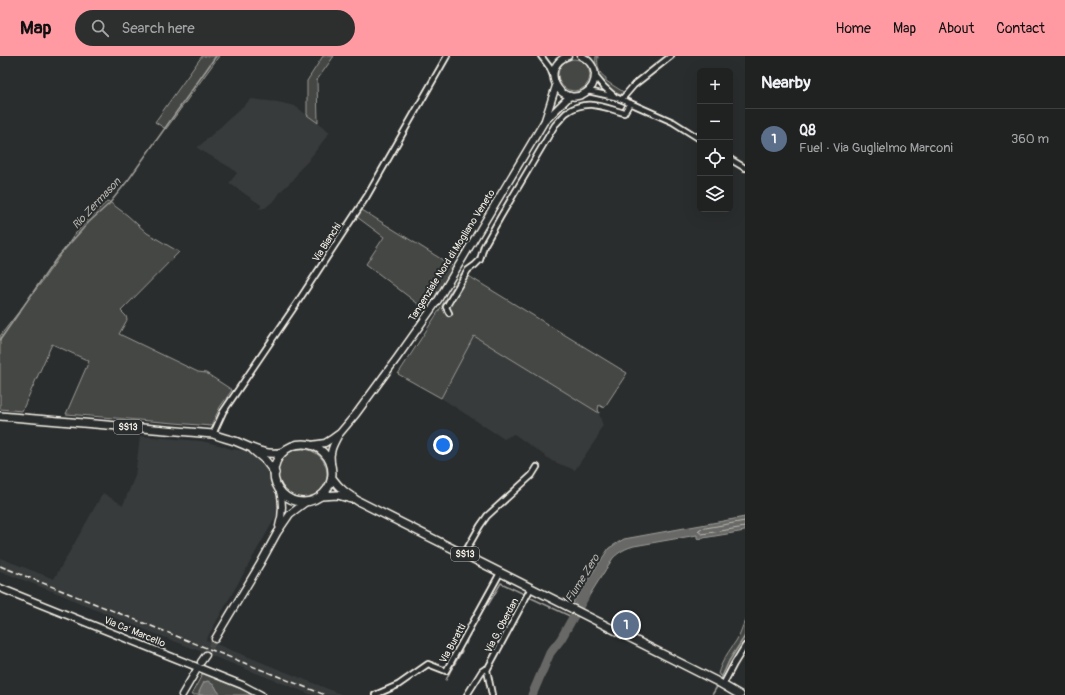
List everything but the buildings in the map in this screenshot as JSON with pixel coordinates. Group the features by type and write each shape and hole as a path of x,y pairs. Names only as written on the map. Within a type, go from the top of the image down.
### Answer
{"main road":[{"path":"567,56 555,67 553,76 559,90 570,96 582,95 588,91 594,82 595,76 591,64 588,60 581,56"},
{"path":"591,64 593,56"},
{"path":"544,122 556,86"},
{"path":"544,122 570,96"},
{"name":"Tangenziale Nord di Mogliano Veneto","path":"331,463 330,457 332,448 340,433 356,414 438,300 544,122"},
{"name":"SS13","path":"0,416 213,434 235,441 253,450 265,460 274,473 280,491"},
{"name":"Tangenziale Nord di Mogliano Veneto","path":"312,445 327,442 340,433"},
{"name":"SS13","path":"253,450 278,454 297,445 312,445"},
{"path":"312,445 323,451 331,463 332,478 328,488 321,496"},
{"path":"274,473 277,460 283,452"},
{"name":"SS13","path":"332,478 345,493 358,501 716,681 740,695"},
{"path":"280,491 290,499 306,502"},
{"path":"277,533 283,512 280,491"},
{"name":"SS13","path":"306,502 321,496 338,496 358,501"},
{"path":"215,639 277,533 290,514 306,502"},
{"name":"Via Ca' Marcello","path":"0,588 242,685 261,695"},
{"path":"201,662 206,655"},
{"path":"182,695 196,671"}],"street":[{"name":"Via Bianchi","path":"213,434 223,412 367,196 447,56"},
{"path":"541,56 550,68 553,76"},
{"path":"558,56 567,56"},
{"path":"622,99 634,85 671,56"},
{"path":"595,76 615,97"},
{"path":"588,91 630,102 673,122 697,137"},
{"path":"449,313 446,308 468,270 480,260 484,246 555,125 566,114 579,106 589,104 602,106 624,113 630,102"},
{"path":"733,160 745,168"},
{"path":"464,554 487,516 532,475 538,467"},
{"name":"Via Buratti","path":"375,695 398,685 428,664 446,671 500,573"},
{"name":"Via G. Oberdan","path":"468,695 482,671 487,670 531,588"},
{"path":"723,685 745,646"},
{"path":"487,670 492,695"}],"shaded area":[{"path":"202,56 219,56 166,129 155,122"},
{"path":"323,56 334,56 317,80 318,123 307,115 307,81"},
{"path":"596,56 598,56 598,66 600,71 606,78 606,81 625,93 624,95 613,91 600,79 596,68"},
{"path":"571,59 577,59 587,66 590,75 589,81 583,88 577,91 571,91 561,84 558,78 558,72 565,62"},
{"path":"251,99 278,102 295,106 330,132 300,169 294,179 281,191 276,199 265,208 258,209 261,205 229,183 237,173 197,148"},
{"path":"108,201 127,215 147,233 179,252 121,311 126,316 127,320 119,334 198,372 206,373 232,390 220,407 211,426 66,414 89,361 52,344 22,411 0,409 0,336 41,283 75,234 91,216"},
{"path":"362,210 454,267 426,310 366,264 384,237 357,217"},
{"path":"462,272 627,373 604,408 599,405 599,413 474,336 441,398 398,374"},
{"path":"474,336 599,413 603,426 599,431 599,435 575,470 552,461 514,434 504,439 441,398"},
{"path":"140,436 201,441 231,449 247,451 260,459 265,466 272,486 280,500 279,511 206,640 343,695 312,695 0,571 0,558 54,579 103,493 123,505 135,476"},
{"path":"302,449 311,451 322,460 327,474 325,483 316,494 302,499 293,497 282,488 277,474 279,465 288,454"},
{"path":"745,620 745,644 725,678 718,674 719,670 740,634"},
{"path":"203,673 246,691 251,695 191,695"}],"water":[{"path":"745,517 745,531 697,539 697,535 634,546 625,549 613,558 582,607 573,602 609,548 624,539"},
{"path":"208,681 215,686 221,695 199,695 204,682"}],"waterway":[{"name":"Rio Zermason","path":"0,340 56,259 89,222 109,204 129,179 216,56"},
{"path":"488,605 501,583 524,594"},
{"name":"Fiume Zero","path":"532,695 550,653 561,639 585,596"},
{"path":"529,597 572,617"},
{"path":"720,681 729,661 745,636"},
{"path":"446,680 462,651"},
{"path":"712,695 718,685"}],"tunnel":[{"path":"206,655 215,639"}],"railway":[{"path":"0,566 325,695"}],"place":[{"name":"Q8","path":"626,625"}]}
